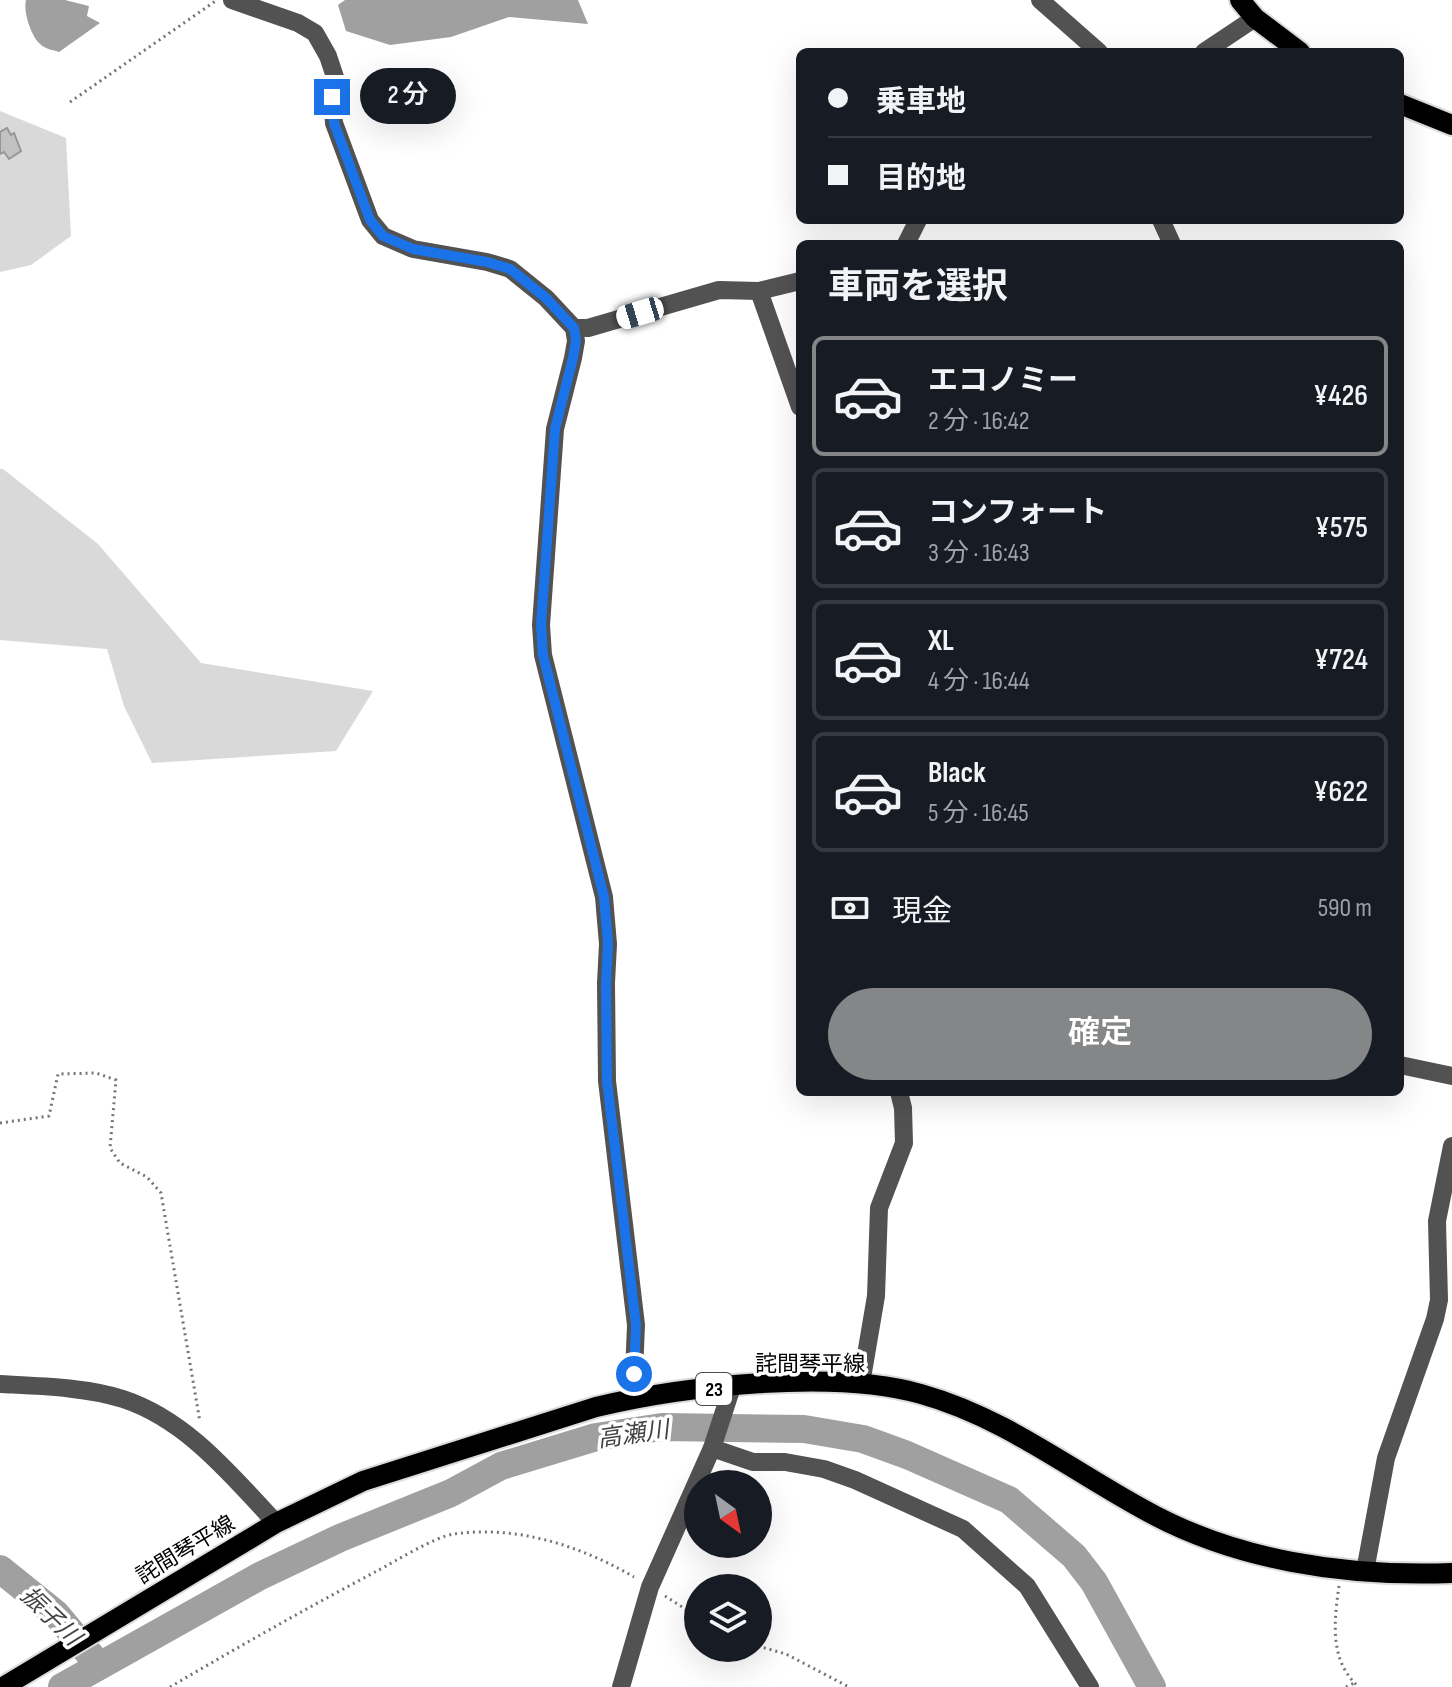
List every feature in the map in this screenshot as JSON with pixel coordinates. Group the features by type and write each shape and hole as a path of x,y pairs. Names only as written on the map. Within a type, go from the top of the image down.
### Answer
{"main road":[{"path":"1240,0 1255,18 1295,48"},
{"path":"1404,106 1452,125"},
{"name":"詫間琴平線","path":"3,1687 276,1523 363,1481 596,1407 633,1398 732,1387 805,1382 861,1384 918,1393 972,1411 1028,1439 1143,1510 1216,1541 1278,1560 1341,1569 1452,1573"}],"street":[{"path":"232,0 298,23 315,33 335,77 332,97 334,123 370,220 383,236 413,249 510,269 546,298 574,328 576,341 573,358 555,429 541,625 543,655 604,897 608,944 607,1081 636,1325 633,1398"},
{"path":"1040,0 1094,48"},
{"path":"1210,48 1255,18"},
{"path":"574,328 588,328 719,290 759,291 796,282"},
{"path":"759,291 796,396"},
{"path":"1404,1066 1452,1076"},
{"path":"861,1384 876,1296 879,1208 904,1143 900,1096"},
{"path":"1365,1571 1386,1458 1439,1300 1437,1221 1452,1146"},
{"path":"0,1384 60,1388 123,1399 170,1423 204,1448 276,1523"},
{"path":"621,1687 650,1587 712,1448 732,1387"},
{"path":"712,1448 753,1462 785,1462 824,1469 963,1529 1027,1586 1090,1687"}],"path":[{"path":"70,102 217,0"},
{"path":"0,1123 49,1116 58,1074 96,1073 116,1080 110,1148 120,1163 147,1177 161,1193 204,1448"},
{"path":"170,1687 286,1619 451,1535 485,1532 540,1538 599,1557 684,1608"},
{"path":"1341,1569 1334,1640 1342,1664 1359,1687"},
{"path":"772,1650 786,1654 849,1687"},
{"path":"1346,1687 1354,1683"}],"shaded area":[{"path":"26,0 65,0 89,6 87,16 100,23 59,52 49,49 40,44 31,29"},
{"path":"345,0 578,0 588,24 509,17 451,37 390,45 346,31 338,5"},
{"path":"0,111 66,138 71,236 31,265 0,272"},
{"path":"0,469 98,544 201,663 373,691 336,751 152,763 124,706 107,649 0,640"}],"building":[{"path":"7,128 11,135 14,133 21,151 9,159 4,152 0,154 0,132"}],"waterway":[{"name":"高瀬川","path":"62,1687 260,1576 340,1538 451,1493 501,1466 596,1437 662,1427 804,1429 863,1439 1009,1500 1074,1556 1094,1582 1152,1687"},
{"name":"振子川","path":"0,1569 56,1614 97,1663"}],"route":[{"path":"332,97 334,123 370,220 383,236 413,249 510,269 546,298 574,328 576,341 573,358 555,429 541,625 543,655 604,897 608,944 607,1081 636,1325 634,1374"}]}
